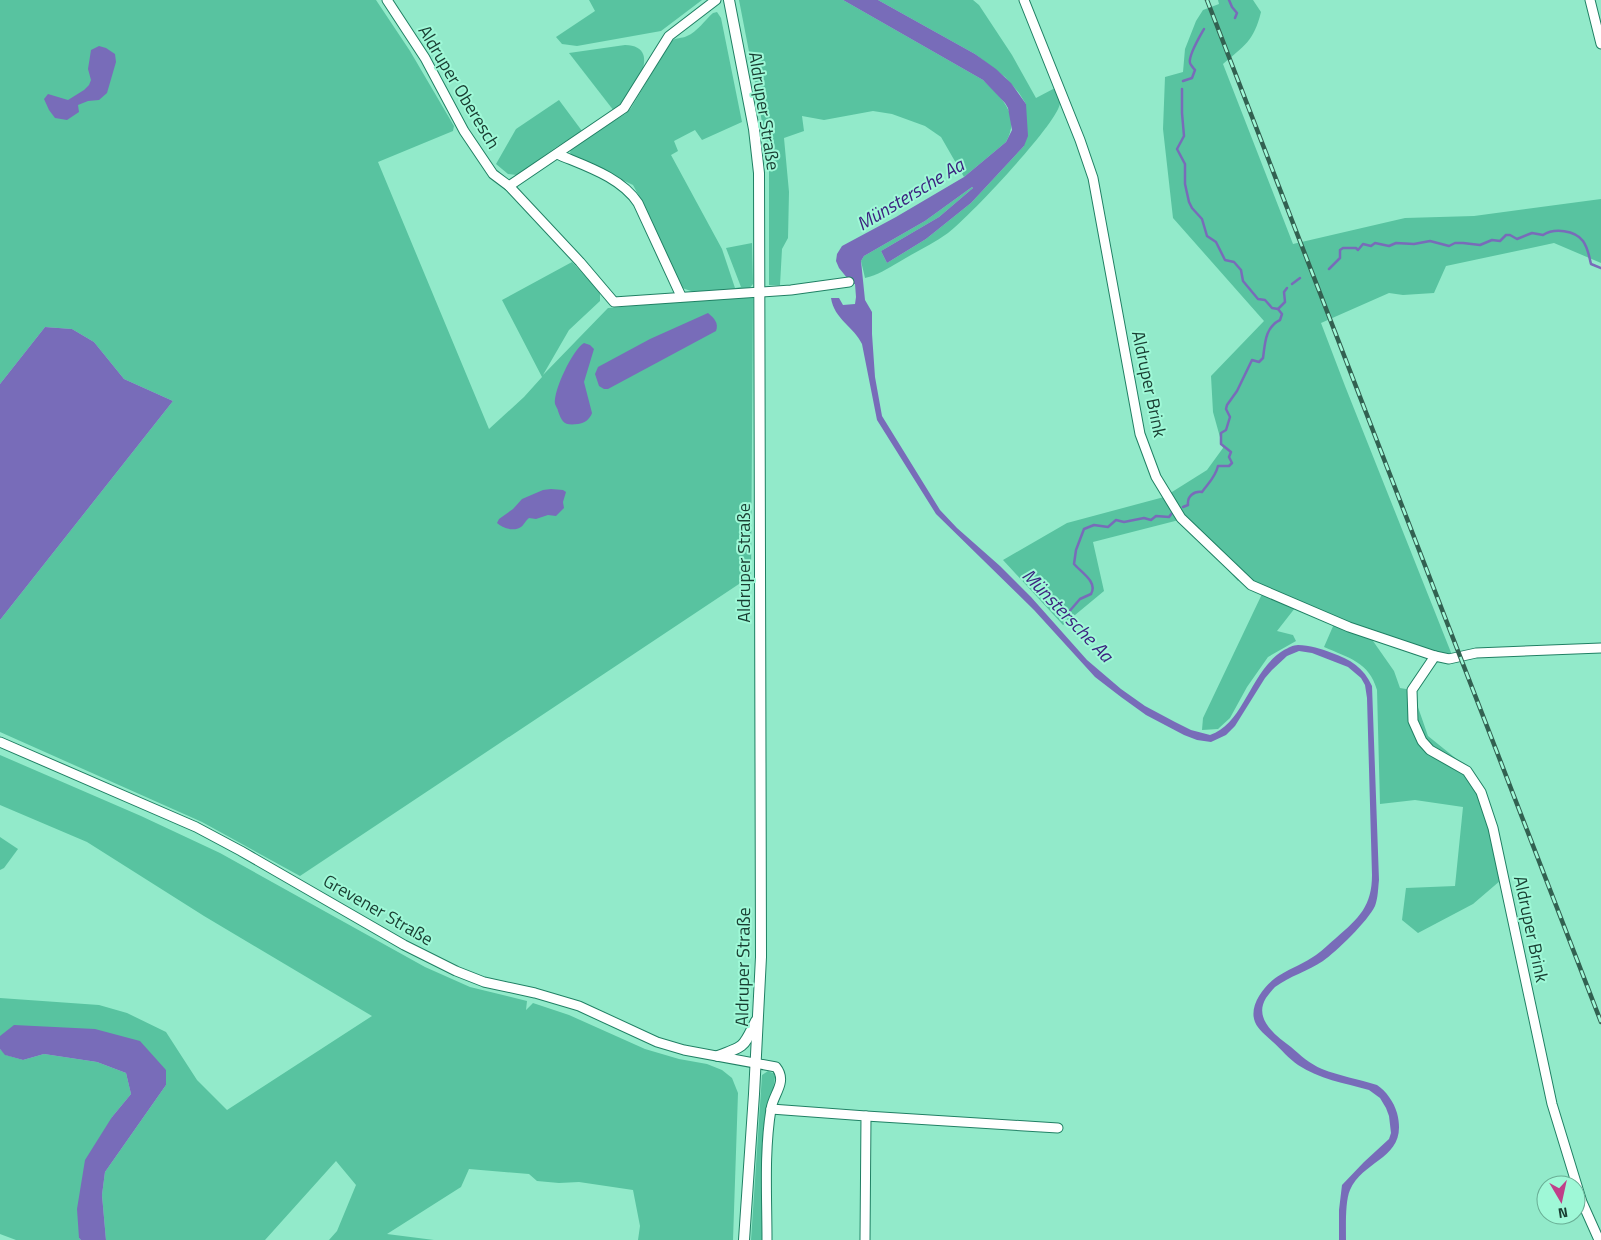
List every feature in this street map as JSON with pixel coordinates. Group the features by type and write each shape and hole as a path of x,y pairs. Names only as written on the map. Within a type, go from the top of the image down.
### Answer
{"main road":[{"name":"Aldruper Straße","path":"728,0 757,150 759,173 761,957 744,1240"},
{"path":"718,1056 739,1049 745,1044 759,1015"}],"street":[{"name":"Aldruper Oberesch","path":"387,0 425,58 464,131 493,174 509,186 580,262 614,302 760,292 849,282"},
{"path":"509,186 624,108 669,36 716,0"},
{"name":"Aldruper Brink","path":"1024,0 1080,140 1093,178 1140,434 1156,478 1181,518 1251,585 1349,627 1435,656 1449,659 1476,654 1601,648"},
{"path":"1590,0 1601,44"},
{"path":"557,154 603,174 633,194 681,296"},
{"name":"Aldruper Brink","path":"1435,656 1412,690 1413,721 1422,741 1430,750 1467,771 1481,792 1493,828 1552,1104 1582,1202 1599,1240"},
{"name":"Grevener Straße","path":"0,742 196,827 404,945 456,971 484,982 535,993 579,1006 657,1042 684,1050 756,1063"},
{"path":"756,1063 776,1067 780,1073 780,1084 771,1109 768,1144 767,1240"},
{"path":"771,1109 1058,1128"},
{"path":"865,1240 866,1116"}],"green space":[{"path":"0,0 376,0 410,51 454,126 453,131 378,162 489,429 524,397 542,377 502,300 572,262 600,292 600,301 569,330 543,375 608,308 753,296 751,576 300,876 202,822 0,732 0,620 173,401 124,379 94,342 72,329 45,327 0,384"},
{"path":"589,0 702,0 661,31 577,46 562,44 556,37 595,11"},
{"path":"739,0 843,0 983,80 1003,100 1010,115 1010,132 1006,142 964,177 941,137 925,126 892,114 873,111 824,120 802,116 804,131 784,138 789,192 788,238 782,249 780,285 769,285 769,166"},
{"path":"878,0 973,0 979,5 1012,55 1036,98 1055,88 1060,103 1056,113 1045,129 1011,170 948,233 882,272 865,278 861,261 864,256 925,221 972,187 939,217 881,251 887,263 926,239 971,203 1024,146 1026,104 1005,77 975,54"},
{"path":"1218,0 1253,0 1261,12 1255,30 1247,42 1223,64 1293,244 1405,218 1474,216 1601,199 1601,263 1554,243 1446,266 1434,293 1403,295 1389,293 1321,323 1452,655 1442,656 1350,625 1243,577 1238,581 1178,516 1179,520 1093,542 1104,591 1063,625 1003,560 1067,523 1164,497 1207,470 1223,448 1213,412 1211,376 1264,321 1173,218 1163,129 1165,77 1183,72 1185,49 1196,21 1203,10 1219,4"},
{"path":"717,12 721,18 742,122 702,140 695,130 674,141 678,151 671,155 722,249 735,288 741,287 726,248 752,243 753,284 748,290 700,294 679,287 645,207 633,185 573,157 570,153 571,148 625,114 631,108 671,41 691,34 713,13"},
{"path":"625,45 637,48 643,54 644,63 635,86 621,105 614,111 569,53"},
{"path":"559,100 582,131 517,175 508,174 496,164 516,129"},
{"path":"1262,594 1295,608 1277,631 1293,635 1296,641 1268,657 1247,687 1230,718 1218,729 1202,730 1203,718"},
{"path":"1334,624 1375,639 1373,641 1394,671 1400,688 1412,690 1428,736 1469,769 1481,792 1501,880 1473,904 1418,933 1402,920 1406,888 1455,886 1463,807 1415,800 1380,804 1377,690 1369,673 1357,662 1324,647"},
{"path":"0,755 141,816 220,853 425,967 470,987 527,1001 526,1010 533,1003 569,1015 645,1049 679,1059 707,1064 722,1070 732,1078 738,1093 733,1240 638,1240 640,1226 633,1190 579,1182 537,1181 529,1174 469,1169 461,1187 387,1234 434,1240 329,1240 337,1231 356,1185 336,1161 265,1240 106,1240 102,1195 105,1172 166,1085 166,1070 0,1036 0,998 99,1005 127,1013 166,1032 197,1080 227,1110 372,1016 204,916 87,842 0,805"},
{"path":"0,837 18,849 4,868 0,870"},
{"path":"0,1049 6,1055 23,1060 44,1054 97,1062 126,1073 131,1094 112,1117 79,1238 81,1240 16,1240 0,1234"},
{"path":"768,1071 775,1074 774,1086 764,1123 762,1240 751,1240 762,1075"}],"shaded area":[{"path":"843,0 878,0 975,54 1011,83 1026,104 1028,136 1024,146 971,203 926,239 887,263 881,251 939,217 972,187 925,221 864,256 861,261 865,300 872,312 875,377 882,416 940,510 1031,597 1087,660 1121,689 1145,706 1191,730 1210,735 1222,729 1240,708 1263,670 1272,659 1284,650 1294,646 1302,645 1315,648 1345,658 1361,669 1372,686 1379,880 1375,906 1359,928 1329,957 1275,987 1266,998 1262,1013 1264,1020 1273,1032 1309,1062 1329,1071 1377,1085 1384,1090 1396,1109 1399,1128 1397,1140 1383,1157 1357,1179 1348,1195 1346,1240 1339,1240 1339,1210 1342,1185 1389,1139 1391,1133 1386,1108 1380,1098 1369,1090 1323,1077 1298,1065 1260,1030 1256,1025 1253,1015 1256,1002 1269,983 1319,953 1363,911 1370,895 1372,875 1367,698 1365,685 1361,678 1348,667 1312,653 1299,651 1287,656 1265,678 1235,726 1226,735 1211,742 1197,740 1184,735 1146,715 1095,677 1034,610 936,514 877,420 862,344 836,312 833,305 831,298 839,298 843,305 855,304 856,297 855,284 852,284 839,268 836,261 837,254 842,246 964,177 1006,142 1012,130 1008,108 983,80"},
{"path":"99,46 115,54 116,62 107,93 99,100 88,101 78,105 79,112 67,120 55,118 44,99 48,94 68,100 84,90 91,80 88,69 91,50"},
{"path":"708,313 716,323 716,331 608,389 599,386 595,374 598,367 650,339"},
{"path":"45,327 72,329 94,342 124,379 173,401 0,620 0,384"},
{"path":"584,343 594,349 584,382 592,413 585,422 567,424 561,418 555,404 555,398 560,381 569,362"},
{"path":"551,489 566,492 563,502 564,508 556,516 548,515 536,519 529,518 521,527 515,529 505,528 497,523 499,519 513,509 522,499 543,490"},
{"path":"14,1025 95,1029 140,1041 166,1070 166,1085 105,1172 102,1195 106,1240 81,1240 79,1238 77,1209 85,1160 112,1117 131,1094 126,1073 97,1062 44,1054 23,1060 5,1055 0,1049 0,1036"}],"waterway":[{"path":"1229,0 1237,13 1235,18"},
{"path":"1183,81 1192,78 1195,70 1190,60 1204,29"},
{"path":"1182,89 1184,136 1177,149 1185,164 1185,184 1189,202 1202,219 1207,236 1216,242 1225,260 1234,262 1241,270 1243,281 1258,299 1265,300 1272,308 1278,309 1282,314 1280,320 1269,331 1265,342 1263,358 1259,362 1252,360 1237,391 1227,405 1226,409 1230,417 1226,430 1221,433 1221,444 1231,452 1229,457 1232,463 1229,466 1218,466 1213,477 1202,492 1196,492 1192,495 1188,505 1183,507"},
{"path":"1329,269 1340,258 1340,250 1343,248 1356,248 1358,250 1363,244 1371,246 1375,243 1389,246 1396,243 1414,244 1430,241 1449,246 1455,243 1480,245 1492,240 1500,241 1506,235 1517,239 1532,233 1543,235 1553,231 1570,232 1579,237 1586,246 1591,264 1601,268"},
{"path":"1292,284 1300,278"},
{"path":"1278,309 1285,302 1284,292 1287,288"},
{"name":"Münstersche Aa","path":"1067,614 1080,599 1091,594 1093,590 1091,581 1074,564 1076,550 1084,529 1094,525 1108,527 1116,520 1124,522 1144,518 1151,520 1156,516 1169,517 1172,513"}],"railway":[{"path":"1207,0 1601,1022"}]}
